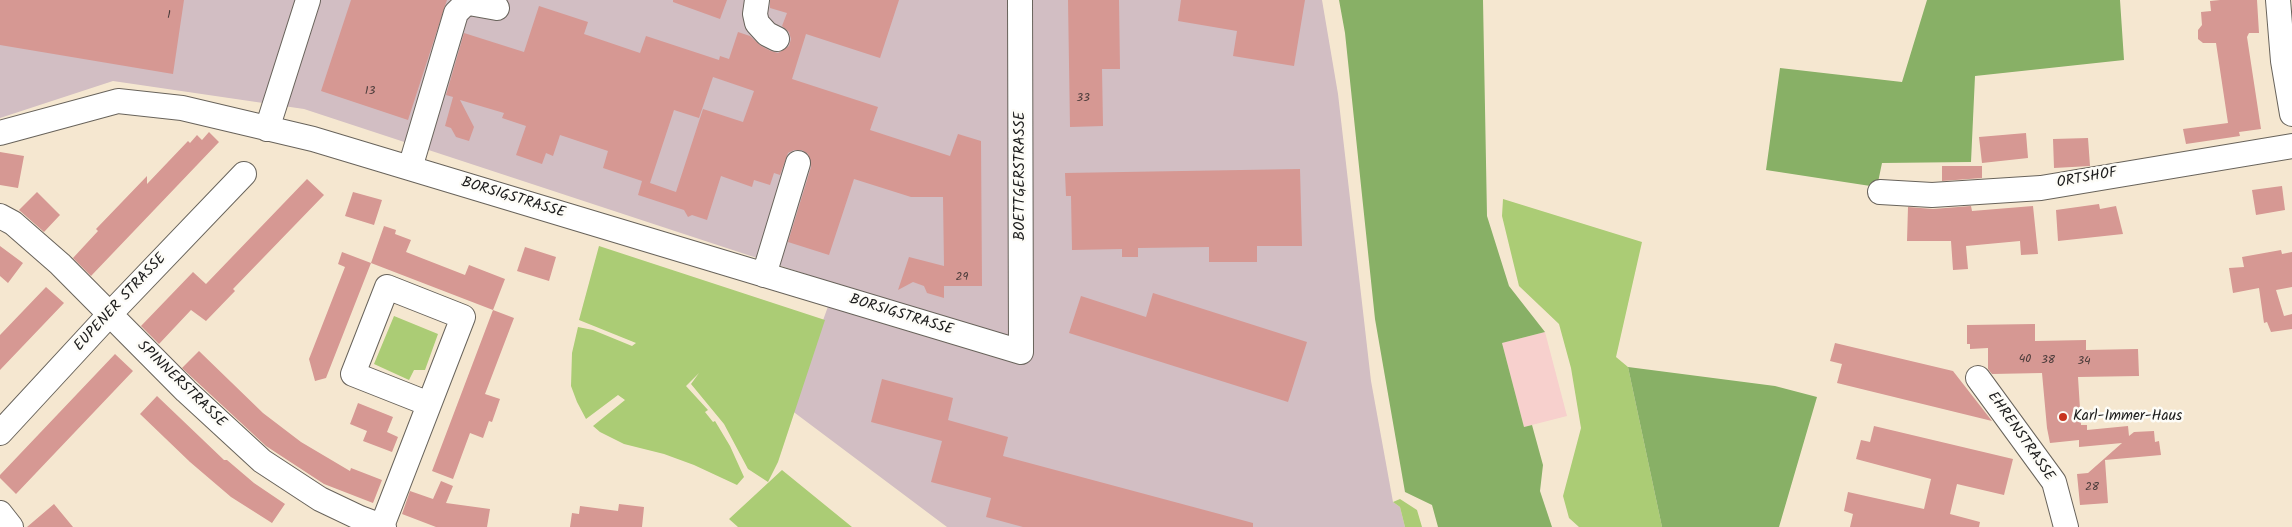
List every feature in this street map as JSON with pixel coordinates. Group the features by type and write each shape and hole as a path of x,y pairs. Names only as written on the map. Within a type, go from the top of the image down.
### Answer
{"street":[{"path":"267,129 308,0"},
{"path":"758,0 755,14 757,23 766,34 777,39"},
{"name":"BOETTGERSTRASSE","path":"1020,0 1021,352"},
{"path":"2278,0 2287,60 2292,114"},
{"path":"410,168 456,13 463,6 469,4 497,8"},
{"name":"BORSIGSTRASSE","path":"0,133 118,101 182,108 313,139 1021,352"},
{"name":"ORTSHOF","path":"1880,192 1932,195 2041,188 2292,146"},
{"path":"764,275 798,163"},
{"name":"EUPENER STRASSE","path":"0,433 109,315 244,174"},
{"name":"SPINNERSTRASSE","path":"0,216 13,223 60,264 186,391 262,461 358,522 383,527 464,317 387,287 353,374 429,404"},
{"name":"EHRENSTRASSE","path":"1978,378 2054,482 2066,527"},
{"path":"0,514 11,527"}],"shaded area":[{"path":"0,0 1322,0 1338,94 1371,381 1393,502 1400,507 1405,527 947,527 791,410 836,284 304,109 113,81 0,118"},
{"path":"1545,332 1567,416 1524,427 1502,343"}],"green space":[{"path":"1339,0 1483,0 1487,216 1509,286 1545,332 1502,343 1524,427 1532,425 1543,465 1540,491 1552,527 1438,527 1432,505 1405,492 1375,319 1345,33"},
{"path":"1927,0 2120,0 2124,60 1975,76 1971,162 1882,163 1877,187 1766,170 1780,68 1902,82"},
{"path":"1503,199 1642,242 1616,357 1628,367 1662,527 1579,527 1569,518 1563,496 1581,428 1571,368 1559,324 1519,286 1502,216"},
{"path":"599,246 825,320 778,462 768,482 748,469 724,424 691,384 699,373 686,386 708,410 705,412 713,422 715,421 730,446 744,477 737,485 694,465 664,454 624,444 600,432 593,426 625,400 618,395 586,419 571,386 572,353 578,327 593,330 632,346 636,343 579,320"},
{"path":"394,316 438,334 425,370 414,370 409,380 374,364"},
{"path":"1628,367 1775,386 1817,397 1779,527 1662,527"},
{"path":"782,470 852,527 738,527 729,519"},
{"path":"1400,499 1417,510 1422,527 1405,527 1400,507 1393,502"}],"building":[{"path":"0,0 184,0 173,74 0,45"},
{"path":"351,0 447,0 408,120 321,91"},
{"path":"673,0 727,0 720,19 673,2"},
{"path":"770,0 899,0 880,58 806,34 792,79 878,107 870,130 950,156 958,134 981,141 982,286 944,286 944,298 927,293 924,286 913,282 898,290 909,257 944,266 943,197 911,197 854,179 829,255 788,242 811,167 808,154 802,150 794,150 788,153 780,175 774,173 770,185 754,180 752,187 721,176 707,220 692,215 688,217 684,210 638,195 642,181 603,168 608,151 560,135 553,156 546,153 542,164 516,155 526,126 502,118 504,113 460,100 474,127 469,141 456,137 451,128 445,126 453,97 446,95 464,33 524,52 539,6 588,22 584,34 640,53 646,36 719,60 720,56 729,59 738,32 750,36 761,46 778,53 789,46 791,39 789,32 782,26 787,13 770,8","holes":["713,77 754,91 743,122 703,109 676,192 650,183 674,110 699,118"]},
{"path":"1068,0 1119,0 1120,69 1102,69 1103,126 1070,127"},
{"path":"1181,0 1305,0 1294,66 1233,56 1237,31 1178,21"},
{"path":"2257,0 2259,33 2249,33 2247,37 2261,129 2239,132 2240,136 2186,144 2183,129 2228,123 2216,43 2203,43 2198,39 2198,30 2202,25 2201,12 2211,11 2210,1"},
{"path":"209,132 219,142 91,276 73,258 98,231 96,229 147,176 147,184 188,141 190,143 197,135 202,140"},
{"path":"2026,133 2028,158 1982,163 1979,137"},
{"path":"2088,138 2090,166 2054,168 2053,139"},
{"path":"0,152 24,156 18,188 0,185"},
{"path":"1942,166 1982,166 1982,178 1942,181"},
{"path":"1300,169 1302,246 1257,246 1257,262 1209,262 1209,247 1138,248 1138,257 1122,257 1122,249 1072,250 1071,196 1066,196 1065,173"},
{"path":"307,179 324,195 233,289 235,291 206,321 191,310 159,344 141,326 193,272 206,284"},
{"path":"2282,186 2285,210 2256,215 2252,190"},
{"path":"37,192 60,215 44,232 19,210"},
{"path":"353,192 382,200 374,225 345,216"},
{"path":"2099,204 2100,209 2116,206 2123,234 2058,241 2056,210"},
{"path":"1971,206 1972,211 2033,206 2038,254 2021,255 2020,241 1966,246 1968,269 1953,270 1951,241 1907,241 1908,207 1933,209"},
{"path":"384,226 396,230 395,234 411,240 406,252 465,275 469,265 505,279 493,310 371,263"},
{"path":"0,246 23,263 8,283 0,276"},
{"path":"525,247 556,257 549,281 517,271"},
{"path":"2281,250 2282,254 2292,252 2292,287 2276,290 2284,316 2292,314 2292,329 2271,332 2267,322 2264,323 2259,288 2233,293 2229,268 2244,267 2242,257"},
{"path":"342,252 371,263 326,378 315,381 309,359 345,267 338,264"},
{"path":"46,287 64,303 0,370 0,335"},
{"path":"1153,293 1307,342 1288,402 1069,333 1081,296 1146,317"},
{"path":"493,310 514,318 485,394 500,399 492,422 489,421 483,438 470,433 453,479 432,471"},
{"path":"2035,324 2035,341 2086,340 2086,350 2138,349 2139,376 2078,377 2081,425 2087,425 2087,430 2128,426 2129,436 2134,432 2154,431 2155,442 2159,441 2161,455 2105,460 2108,503 2080,505 2077,474 2088,473 2122,443 2079,447 2079,440 2050,443 2042,373 1992,374 1988,369 1988,348 1970,349 1970,344 1967,344 1967,325"},
{"path":"1835,343 1953,371 1992,421 1837,383 1842,364 1830,361"},
{"path":"199,351 263,413 301,442 350,471 351,468 382,480 373,503 324,484 266,446 182,368"},
{"path":"115,354 133,371 16,494 0,478 0,475"},
{"path":"882,379 953,398 948,420 1008,437 1003,456 1253,523 1253,527 1023,527 986,517 991,498 931,482 942,441 871,422"},
{"path":"157,396 224,460 227,460 254,483 285,504 272,523 231,497 190,462 140,414"},
{"path":"358,403 393,417 387,432 398,437 392,452 363,441 367,431 350,424"},
{"path":"1874,426 2013,459 2004,495 1957,484 1950,514 1980,522 1979,527 1850,527 1853,514 1844,511 1848,492 1924,509 1931,479 1856,459 1861,440 1870,442"},
{"path":"441,481 453,486 446,503 490,509 487,527 436,527 402,514 410,491 433,499"},
{"path":"54,504 73,527 27,527"},
{"path":"619,504 644,507 642,527 570,527 572,513 579,514 580,506 618,511"}],"place":[{"name":"Karl-Immer-Haus","path":"2063,417"}]}
